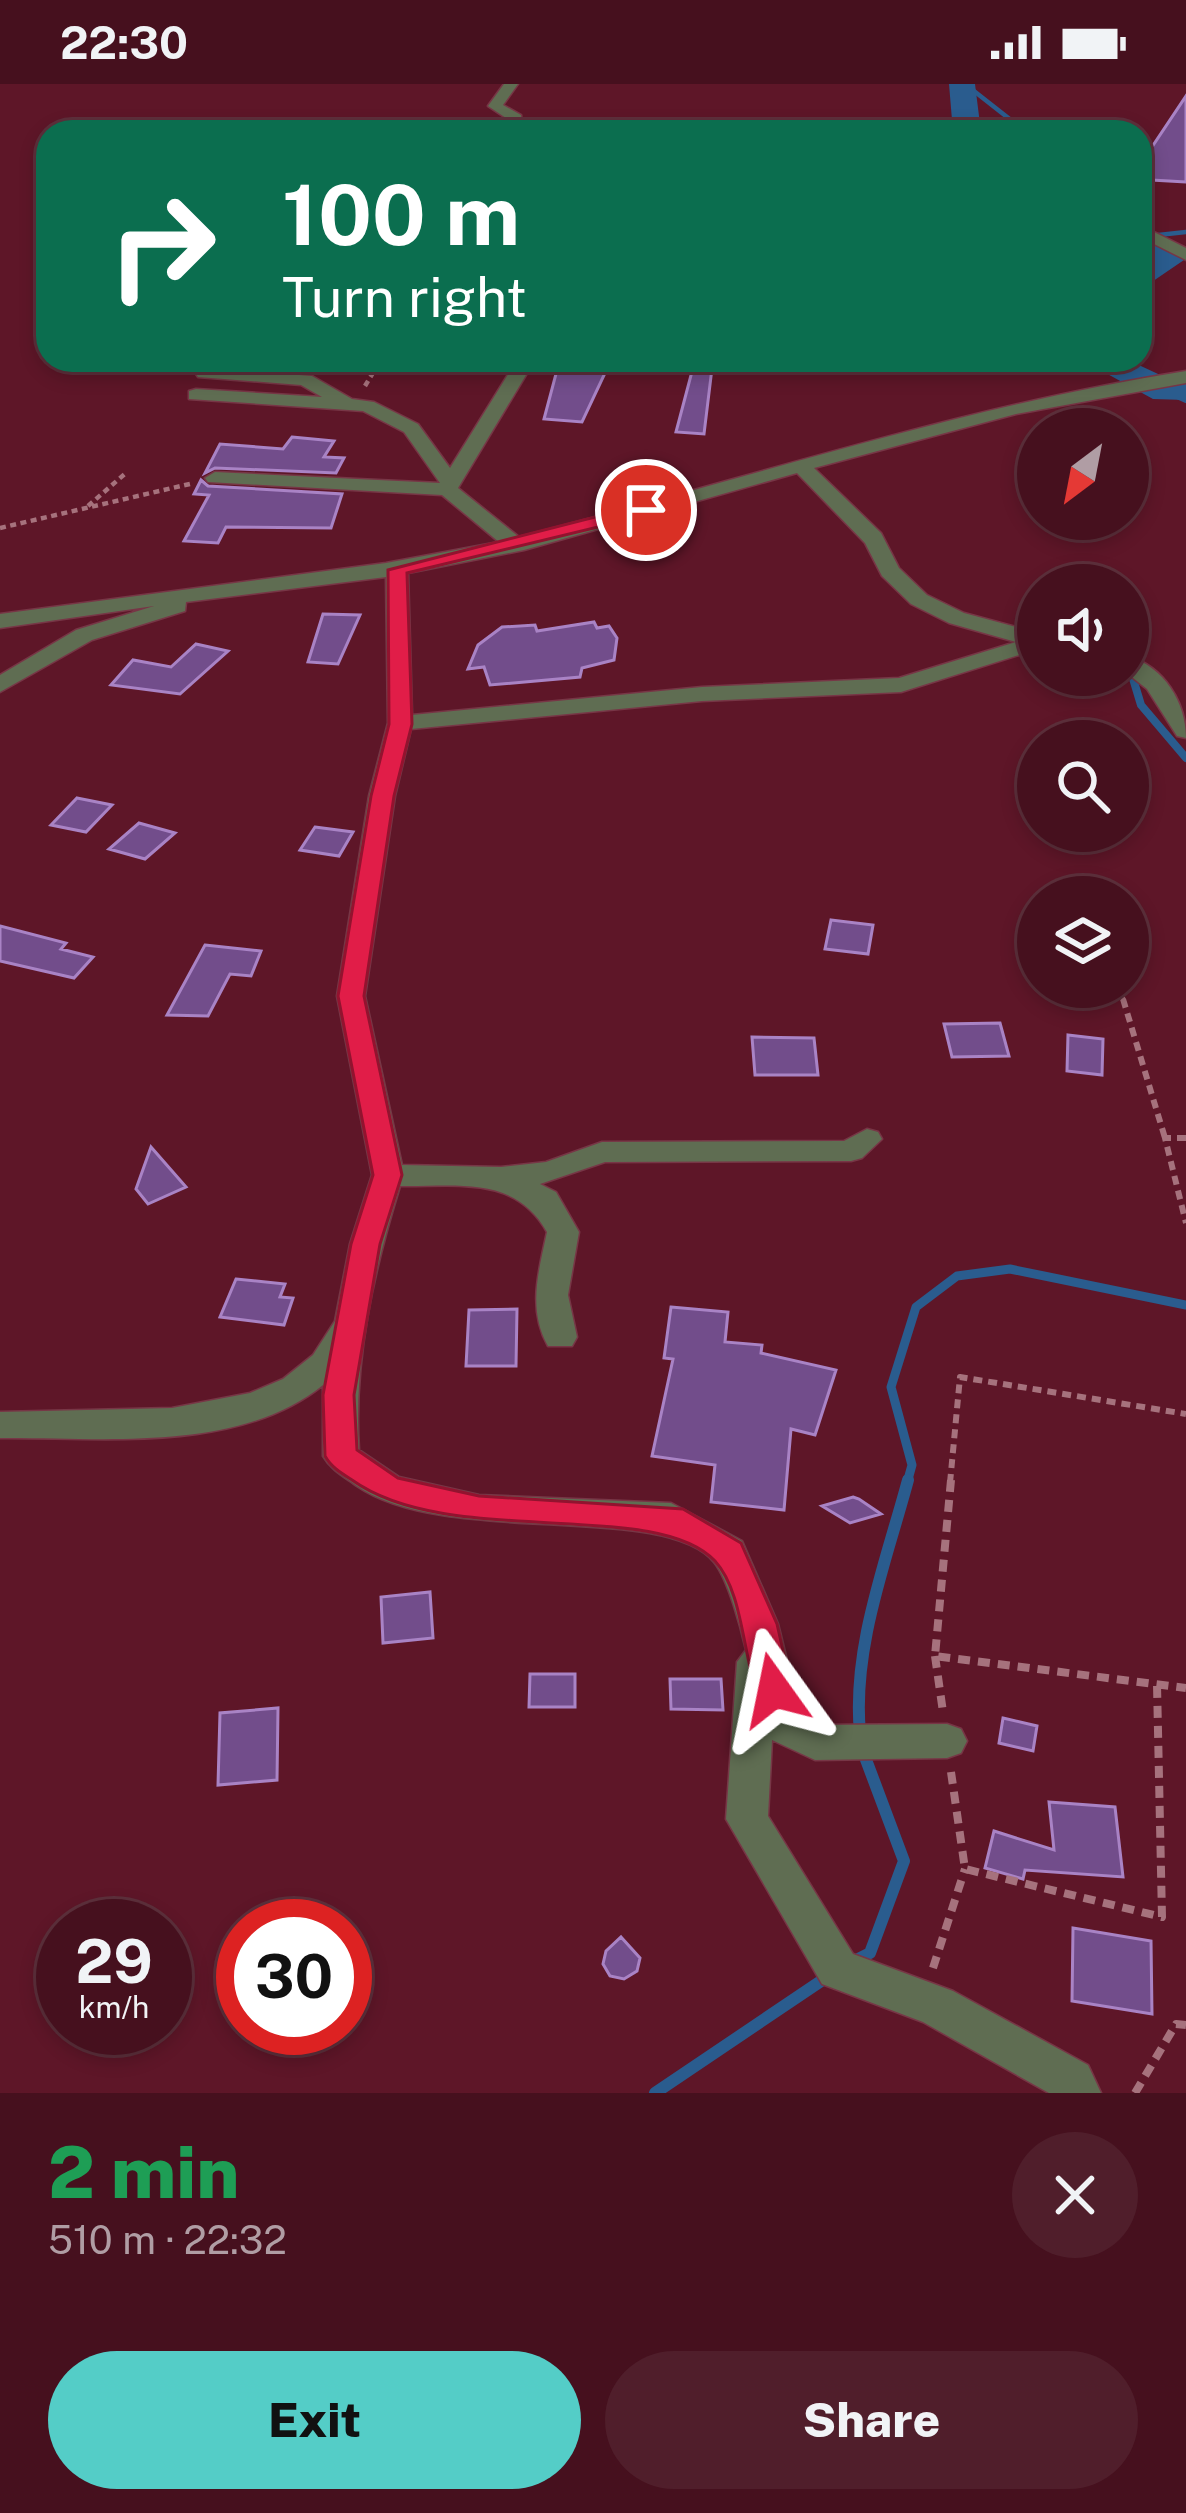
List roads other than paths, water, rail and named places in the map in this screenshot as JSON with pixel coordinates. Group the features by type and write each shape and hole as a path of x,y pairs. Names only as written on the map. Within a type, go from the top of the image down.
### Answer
{"street":[{"path":"511,84 494,106 516,120"},
{"path":"1152,237 1186,255"},
{"path":"203,372 305,380 349,405"},
{"path":"449,486 519,372"},
{"path":"0,621 398,570 516,545 1086,390 1182,377"},
{"path":"196,395 367,406 411,428 449,486 516,545"},
{"path":"801,466 830,501 875,540 889,570 913,597 942,613 1017,635"},
{"path":"215,478 449,486"},
{"path":"398,570 400,724 382,796 351,996 388,1175 366,1244 338,1395 341,1456 389,1489 479,1509 671,1518 729,1552 759,1624 782,1726 815,1743 947,1741"},
{"path":"0,685 84,635 151,618 215,591"},
{"path":"400,724 702,694 901,685 1017,648"},
{"path":"1149,679 1186,731"},
{"path":"388,1175 501,1178 551,1172 602,1152 851,1150 867,1139"},
{"path":"501,1178 545,1200 563,1232 551,1295 560,1337"},
{"path":"0,1425 215,1417 285,1394 326,1364 358,1305"},
{"path":"759,1624 747,1819 838,1969 923,2000 1072,2081 1078,2093"}],"waterway":[{"path":"962,84 966,120"},
{"path":"965,84 1011,120"},
{"path":"1152,236 1186,232"},
{"path":"1152,245 1160,247 1168,260 1152,271"},
{"path":"1125,372 1166,391 1186,389"},
{"path":"1166,391 1186,400"},
{"path":"1138,696 1186,758"},
{"path":"907,1483 912,1465 891,1387 916,1307 957,1276 1010,1269 1186,1305"},
{"path":"860,1733 866,1637 908,1480"},
{"path":"854,1961 870,1953 904,1861 862,1749"},
{"path":"655,2093 830,1975"}]}
